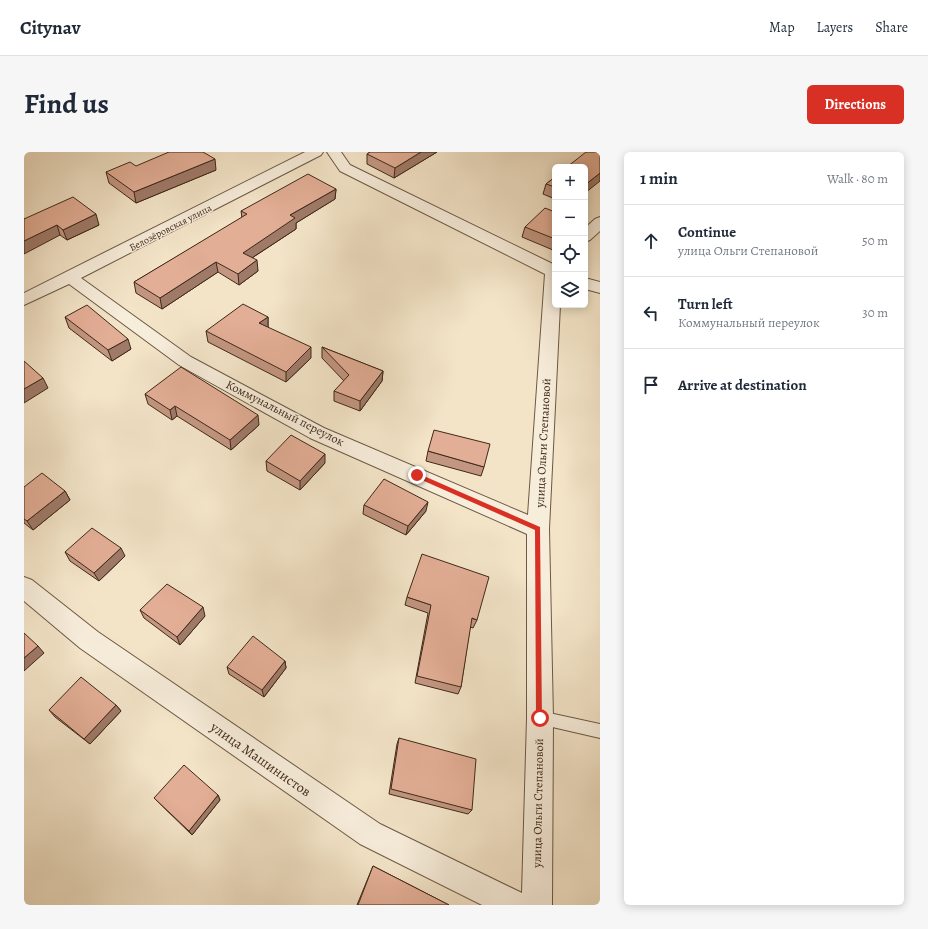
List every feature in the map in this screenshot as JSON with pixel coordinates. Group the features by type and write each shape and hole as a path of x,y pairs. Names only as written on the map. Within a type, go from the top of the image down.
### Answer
{"street":[{"name":"Белозёровская улица","path":"24,300 71,278 316,152"},
{"path":"334,152 345,168 552,271"},
{"path":"586,236 600,222"},
{"name":"Коммунальный переулок","path":"71,278 185,361 317,433 538,528"},
{"path":"588,284 600,288"},
{"name":"улица Ольги Степановой","path":"537,905 540,718 538,528 552,304"},
{"name":"улица Машинистов","path":"24,587 88,640 370,834 514,905"}],"lane":[{"path":"540,718 600,731"}],"building":[{"path":"169,152 203,152 215,159 134,192 106,172 130,162 136,166"},
{"path":"370,152 421,152 395,168 367,154"},
{"path":"586,152 600,152 600,173 588,183 588,164 571,164"},
{"path":"308,174 336,189 290,215 295,218 243,253 257,260 238,274 216,262 160,298 134,282 247,214 241,211"},
{"path":"552,179 552,186 546,184"},
{"path":"73,197 96,214 63,230 57,225 24,241 24,219"},
{"path":"545,208 552,211 552,238 525,227"},
{"path":"243,304 268,317 259,323 311,347 286,372 206,331"},
{"path":"87,305 128,339 108,350 65,317"},
{"path":"322,347 383,371 360,401 334,391 349,375"},
{"path":"24,361 43,378 24,389"},
{"path":"181,367 258,415 230,440 175,406 170,410 145,394"},
{"path":"434,430 490,444 484,467 428,451"},
{"path":"291,435 325,454 300,481 266,461"},
{"path":"42,473 65,491 27,521 24,519 24,487"},
{"path":"384,479 428,502 408,526 364,505"},
{"path":"92,528 121,548 94,573 65,552"},
{"path":"422,554 489,577 477,620 472,618 461,687 417,676 431,605 407,597"},
{"path":"167,584 203,607 177,637 140,610"},
{"path":"24,633 38,646 24,658"},
{"path":"253,636 285,661 262,690 227,667"},
{"path":"81,677 116,705 84,739 49,710"},
{"path":"399,738 476,759 472,810 391,789"},
{"path":"184,765 218,795 189,831 154,798"},
{"path":"373,866 449,905 358,905"}],"route":[{"path":"417,475 538,528 540,718"}]}
